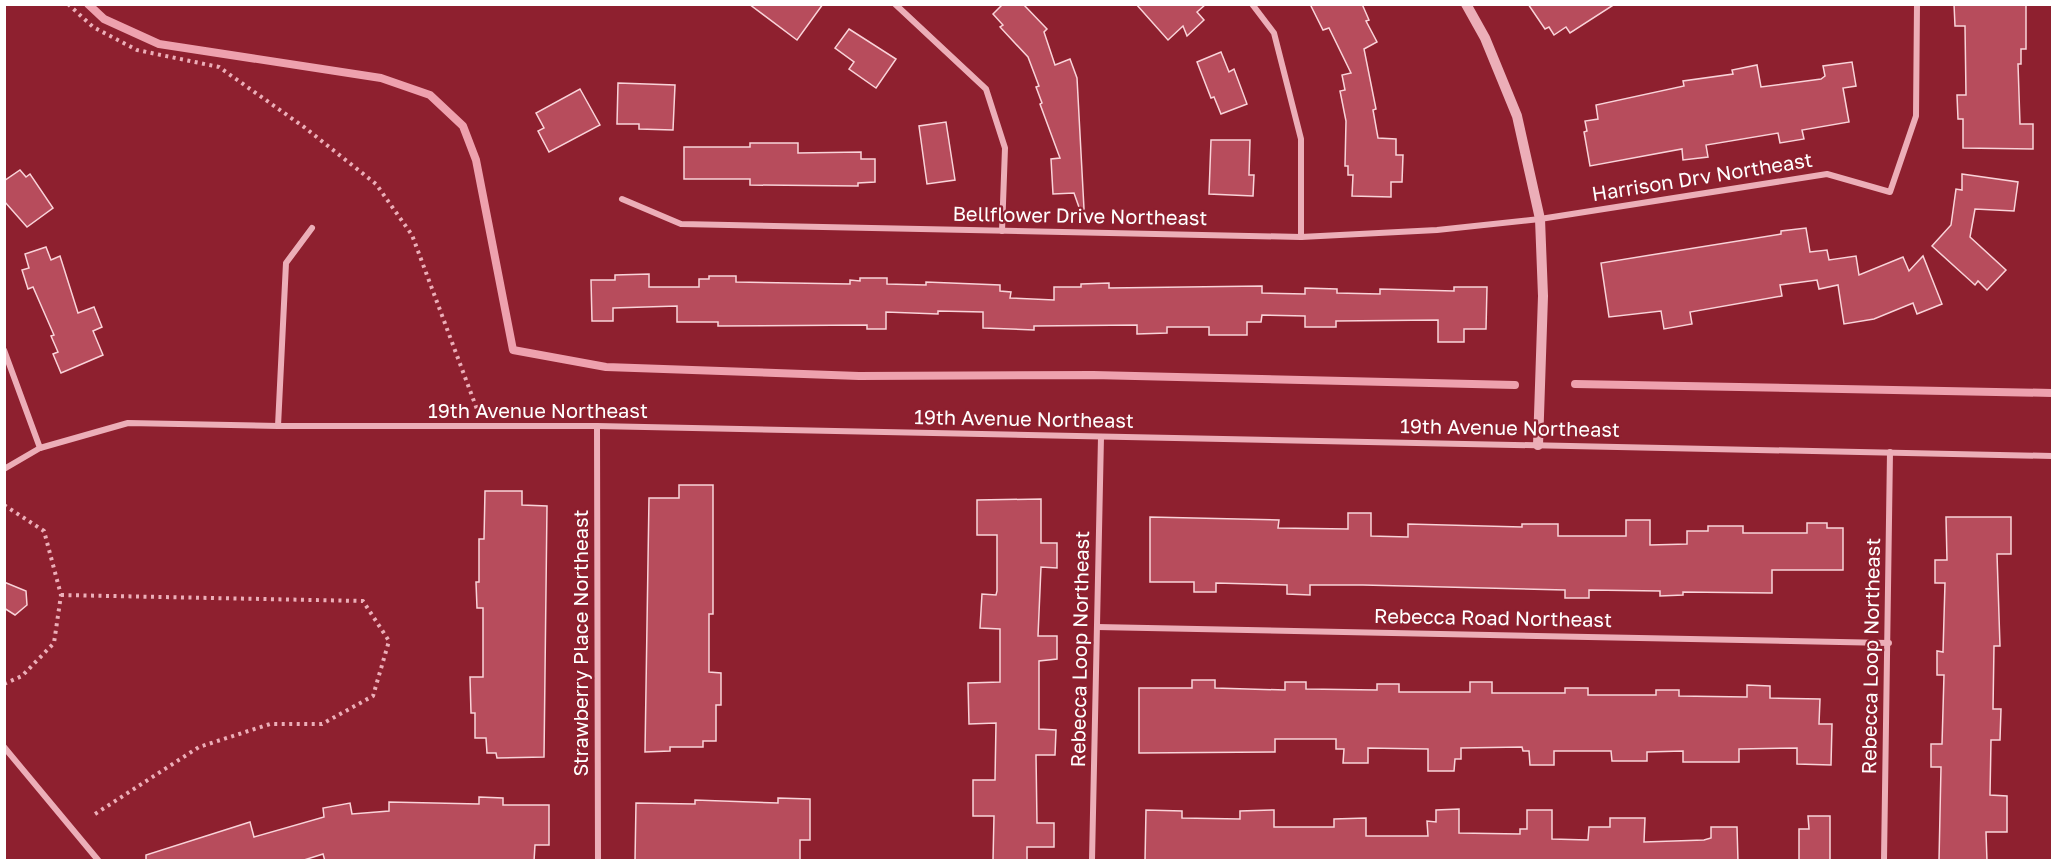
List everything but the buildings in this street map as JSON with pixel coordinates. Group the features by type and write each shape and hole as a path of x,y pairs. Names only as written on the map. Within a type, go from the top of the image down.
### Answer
{"street":[{"path":"895,4 986,88 1005,148 1002,231"},
{"path":"1252,4 1274,33 1301,139 1301,237"},
{"path":"1466,4 1485,38 1517,116 1540,219 1543,296 1538,445"},
{"name":"Harrison Drv Northeast","path":"1540,219 1827,174 1890,192 1916,116 1917,4"},
{"name":"Bellflower Drive Northeast","path":"622,199 681,224 1002,231 1301,237 1437,230 1540,219"},
{"path":"278,426 286,263 312,228"},
{"path":"4,350 40,447"},
{"name":"19th Avenue Northeast","path":"4,469 40,447 128,423 278,426 597,426 2052,456"},
{"name":"Strawberry Place Northeast","path":"597,426 598,861"},
{"name":"Rebecca Loop Northeast","path":"1092,861 1101,437"},
{"name":"Rebecca Loop Northeast","path":"1884,861 1889,643 1890,452"},
{"name":"Rebecca Road Northeast","path":"1097,627 1889,643"},
{"path":"4,747 99,861"}],"path":[{"path":"68,4 93,27 137,50 219,67 304,127 376,184 412,235 484,427"},
{"path":"4,505 44,531 61,595 54,643 21,676 4,684"},
{"path":"61,595 363,601 389,641 373,696 322,724 270,724 199,747 95,814"}],"waterway":[{"path":"88,4 104,19 159,44 381,78 430,95 463,126 476,160 513,350 606,367 859,376 1093,375 1515,385"},
{"path":"1575,384 2052,393"}]}
